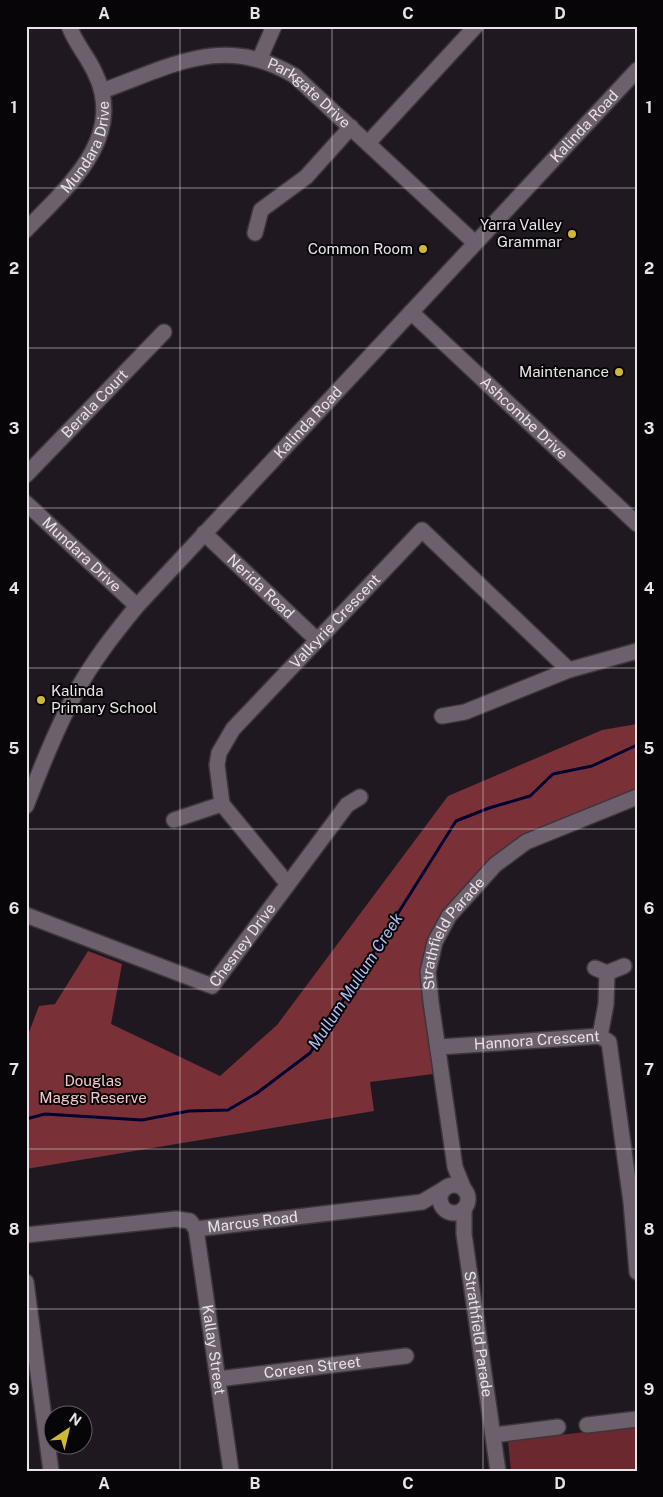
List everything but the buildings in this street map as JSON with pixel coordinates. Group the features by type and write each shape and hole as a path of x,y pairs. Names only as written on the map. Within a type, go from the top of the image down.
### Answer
{"street":[{"name":"Mundara Drive","path":"26,230 90,160 102,125 102,91 96,73 69,26"},
{"path":"260,58 274,26"},
{"path":"369,142 476,26"},
{"name":"Parkgate Drive","path":"102,91 204,56 233,54 260,58 295,76 369,142 475,243"},
{"name":"Kalinda Road","path":"26,806 55,735 76,692 106,644 137,606 637,70"},
{"path":"255,233 261,210 306,176 351,127"},
{"name":"Ashcombe Drive","path":"411,312 637,524"},
{"name":"Berala Court","path":"26,475 164,332"},
{"name":"Mundara Drive","path":"26,503 137,606"},
{"name":"Valkyrie Crescent","path":"222,804 217,765 225,741 233,729 316,639 422,530 569,670"},
{"name":"Nerida Road","path":"204,533 316,639"},
{"path":"442,716 465,712 569,670 637,651"},
{"name":"Chesney Drive","path":"26,915 212,986 347,805 360,797"},
{"name":"Strathfield Parade","path":"463,1188 455,1167 428,972 435,942 449,916 495,865 526,842 637,797"},
{"path":"174,820 222,804 287,883"},
{"path":"600,1036 606,1004 601,971 624,966"},
{"name":"Hannora Crescent","path":"439,1046 600,1036 609,1042 634,1202 637,1272"},
{"path":"445,1188 454,1185 463,1188 468,1196 464,1209 456,1213 446,1210 440,1202 445,1188 455,1167"},
{"name":"Marcus Road","path":"26,1235 176,1218 190,1221 196,1229 422,1202 445,1188"},
{"name":"Marcus Road","path":"422,1202 446,1210"},
{"name":"Strathfield Parade","path":"464,1209 464,1234 498,1471"},
{"name":"Strathfield Parade","path":"446,1210 464,1234"},
{"name":"Kallay Street","path":"196,1229 231,1471"},
{"path":"26,1282 32,1375 51,1471"},
{"name":"Coreen Street","path":"218,1379 406,1356"},
{"path":"587,1425 637,1419"},
{"path":"494,1435 558,1427"}],"shaded area":[{"path":"637,1426 637,1471 511,1471 508,1441"}],"green space":[{"name":"Douglas Maggs Reserve","path":"637,724 637,789 531,834 499,853 474,876 440,918 431,935 422,962 433,1074 370,1082 374,1111 26,1169 26,1040 39,1006 55,1004 88,951 122,964 111,1024 220,1076 277,1025 448,796 602,730"}],"waterway":[{"name":"Mullum Mullum Creek","path":"26,1119 45,1114 142,1120 189,1111 228,1110 257,1093 310,1053 456,821 489,808 530,796 553,774 592,766 637,745"}],"place":[{"name":"Yarra Valley Grammar","path":"572,234"},
{"name":"Common Room","path":"423,249"},
{"name":"Maintenance","path":"619,372"},
{"name":"Kalinda Primary School","path":"41,700"}]}
